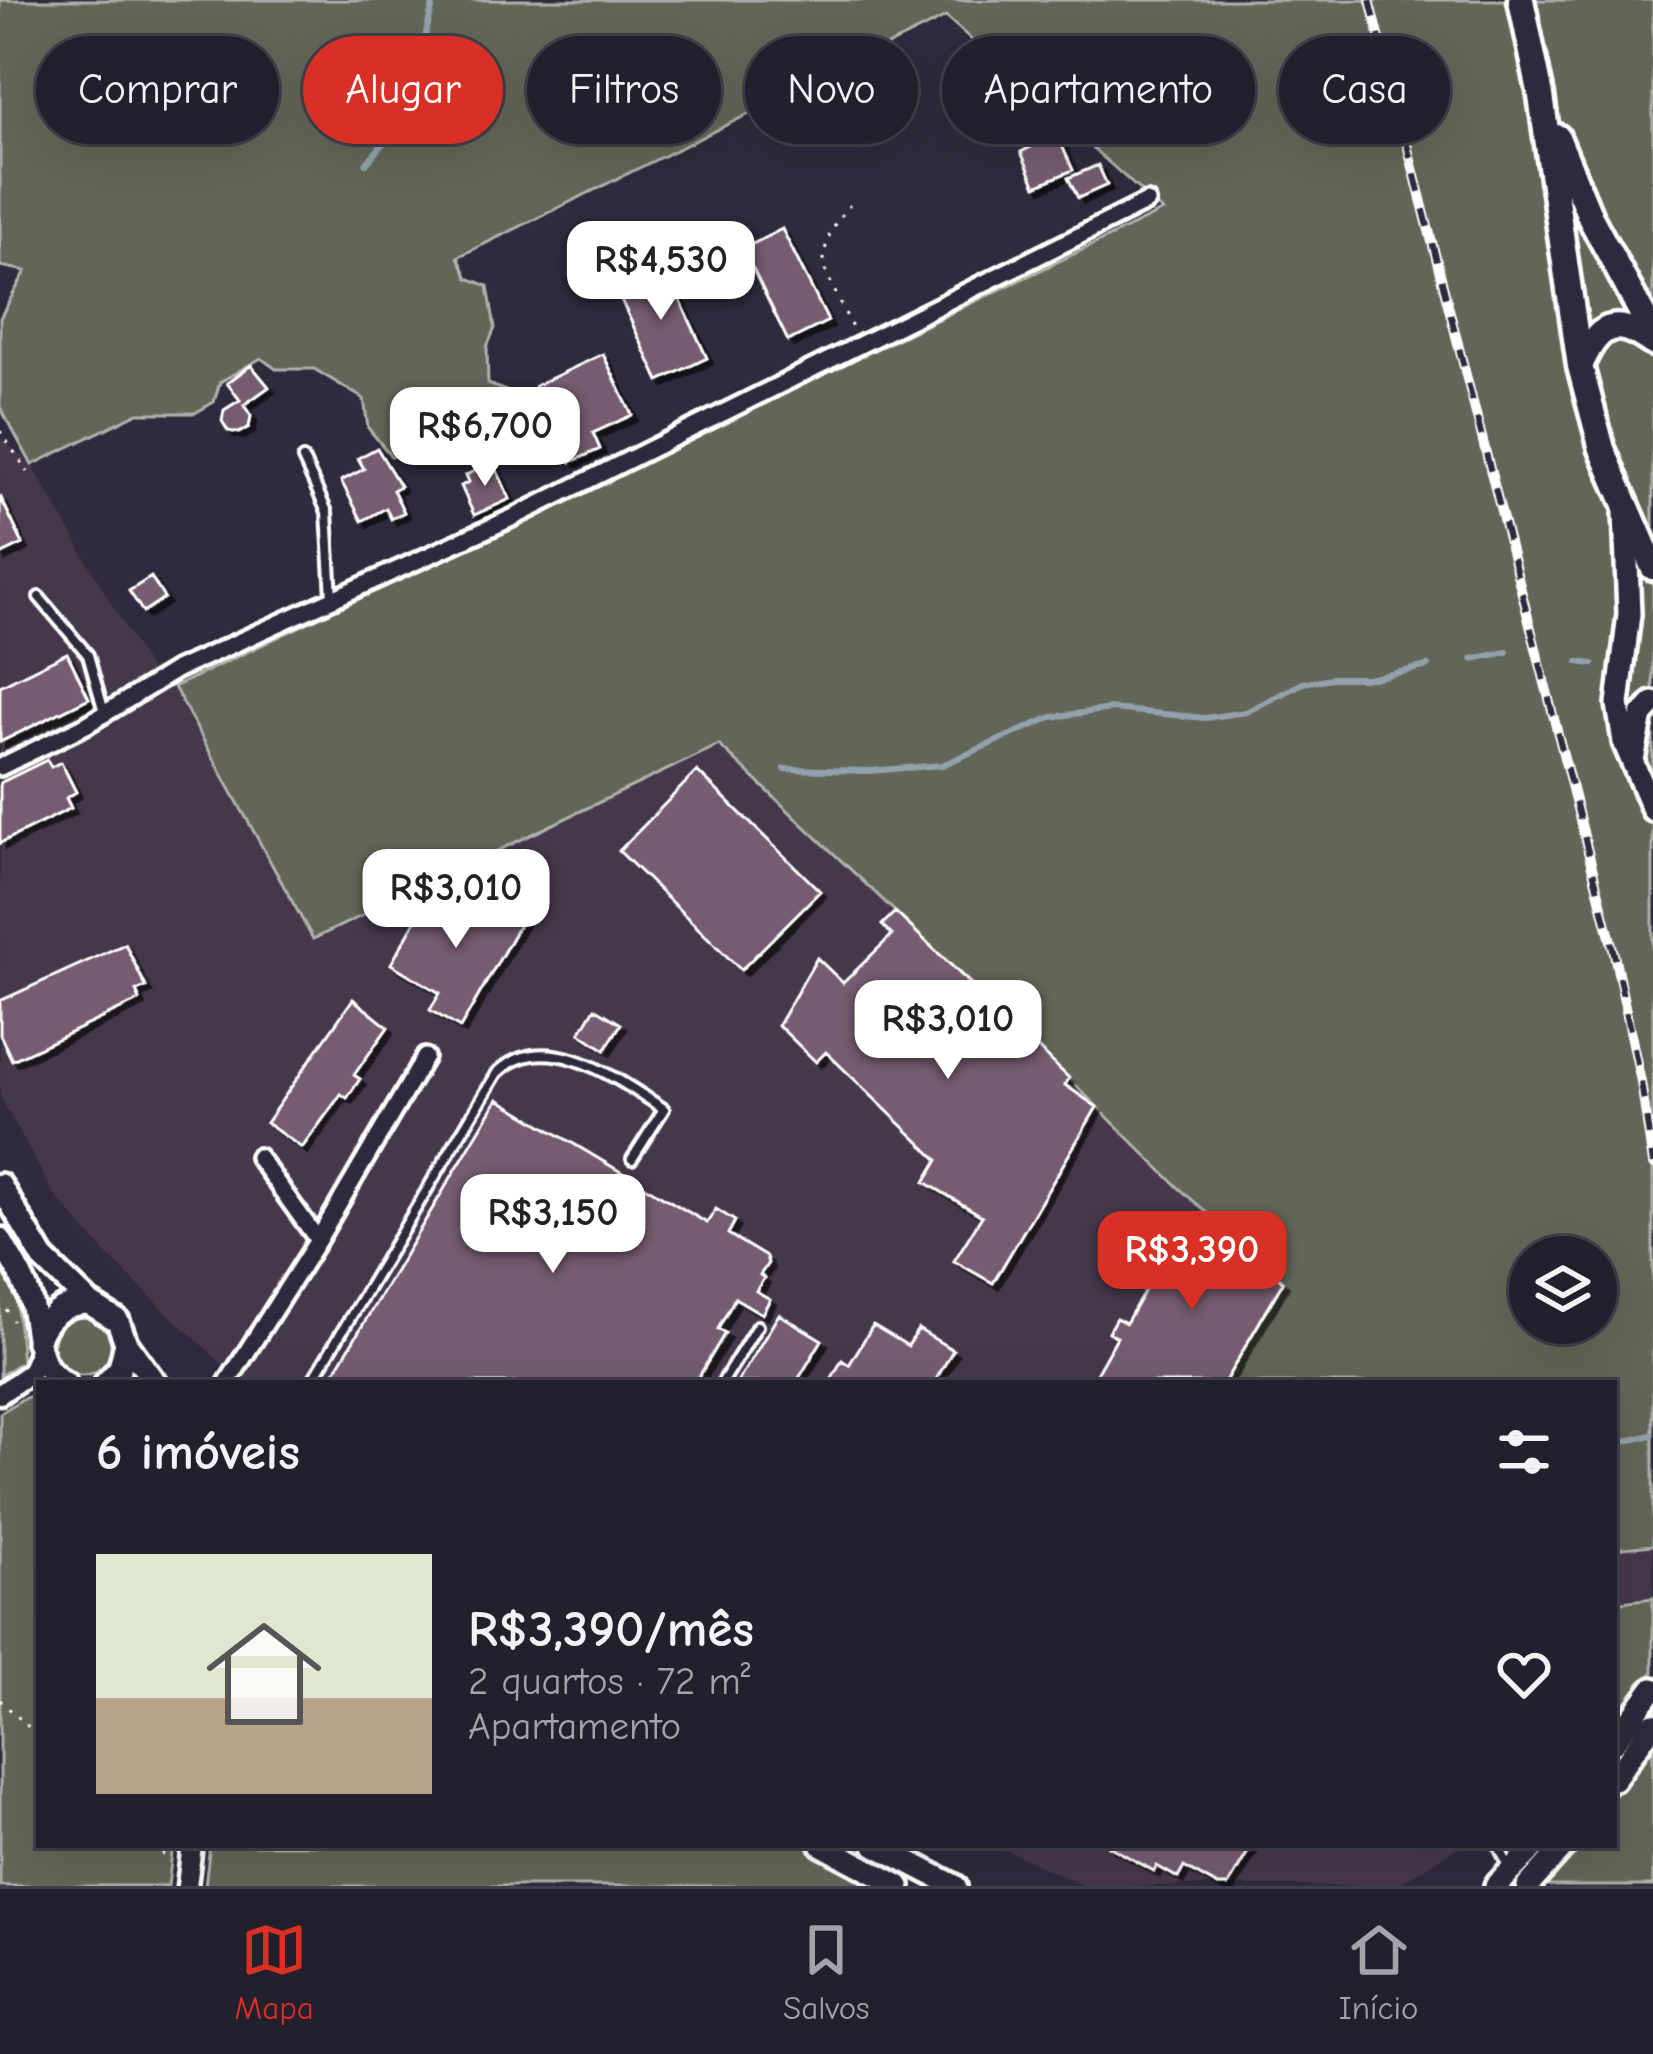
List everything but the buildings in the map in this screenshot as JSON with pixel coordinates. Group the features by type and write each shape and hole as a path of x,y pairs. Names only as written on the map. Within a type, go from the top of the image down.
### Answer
{"main road":[{"path":"1521,0 1541,96 1580,366 1602,449 1653,567"},
{"path":"1541,96 1591,219 1653,339"},
{"path":"1580,366 1595,337 1606,328 1629,328 1653,339"},
{"path":"1624,501 1629,601 1618,704 1633,767 1653,810"},
{"path":"1633,767 1637,729 1653,703"},
{"path":"0,1185 38,1250 89,1303 118,1321 126,1343 153,1380"},
{"path":"0,1239 30,1298 46,1369 60,1380"},
{"path":"38,1348 42,1328 55,1312 71,1304 89,1303"},
{"path":"109,1380 120,1368 126,1343"},
{"path":"1617,1738 1653,1689"},
{"path":"1617,1775 1653,1724"},
{"path":"828,1848 898,1886"},
{"path":"882,1848 955,1886"},
{"path":"1512,1882 1534,1848"},
{"path":"1512,1882 1561,1848"}],"street":[{"path":"0,766 104,714 176,670 514,517 1147,202"},
{"path":"229,1380 425,1057"},
{"path":"258,1157 318,1240"},
{"path":"0,1394 24,1378 38,1348"},
{"path":"24,1378 43,1380"},
{"path":"190,1883 192,1848"}],"lane":[{"path":"303,459 327,512 332,597"},
{"path":"38,597 88,655 104,714"},
{"path":"313,1380 506,1064 537,1056 576,1060 596,1066 664,1109 632,1159"},
{"path":"724,1380 758,1326"},
{"path":"1499,1848 1512,1882"}],"path":[{"path":"850,205 831,231 824,268 861,346"},
{"path":"0,430 28,472"},
{"path":"0,1700 36,1734"}],"shaded area":[{"path":"0,437 32,465 149,669 161,664 313,938 719,744 1178,1187 1285,1281 1226,1380 239,1380 110,1258 53,1193 0,1096"},
{"path":"1653,1545 1653,1598 1617,1603 1617,1549"},
{"path":"1002,1848 1456,1848 1395,1886 1084,1886"}],"green space":[{"path":"0,0 1653,0 1653,1545 1617,1549 1617,1380 1226,1380 1284,1281 1178,1187 719,745 313,939 174,687 1163,211 1088,144 1255,144 1255,36 967,36 946,17 907,36 745,36 745,116 721,128 721,36 527,36 527,144 688,144 458,257 468,278 488,286 495,328 487,347 488,384 511,393 526,418 441,458 391,456 368,428 364,399 314,369 276,369 261,358 220,382 214,402 195,413 138,413 32,465 0,407 0,318 26,271 0,266"},
{"path":"0,1264 16,1296 22,1361 21,1367 18,1364 0,1376"},
{"path":"82,1317 102,1326 111,1346 102,1366 82,1375 62,1366 53,1346 62,1326"},
{"path":"36,1394 36,1848 173,1848 168,1886 0,1886 0,1413"},
{"path":"1653,1598 1653,1672 1617,1725 1617,1603"},
{"path":"1653,1741 1653,1886 1543,1886 1575,1848 1617,1848 1617,1792"},
{"path":"210,1848 811,1848 882,1886 205,1886"}],"waterway":[{"path":"366,164 406,116 434,0"},
{"path":"1472,659 1507,652"},
{"path":"1578,662 1593,664"},
{"path":"784,769 870,771 942,765 1052,717 1111,709 1205,718 1246,712 1303,683 1373,678 1428,666"},
{"path":"1617,1443 1652,1435"}],"railway":[{"path":"1370,0 1613,949 1653,1164"}]}
